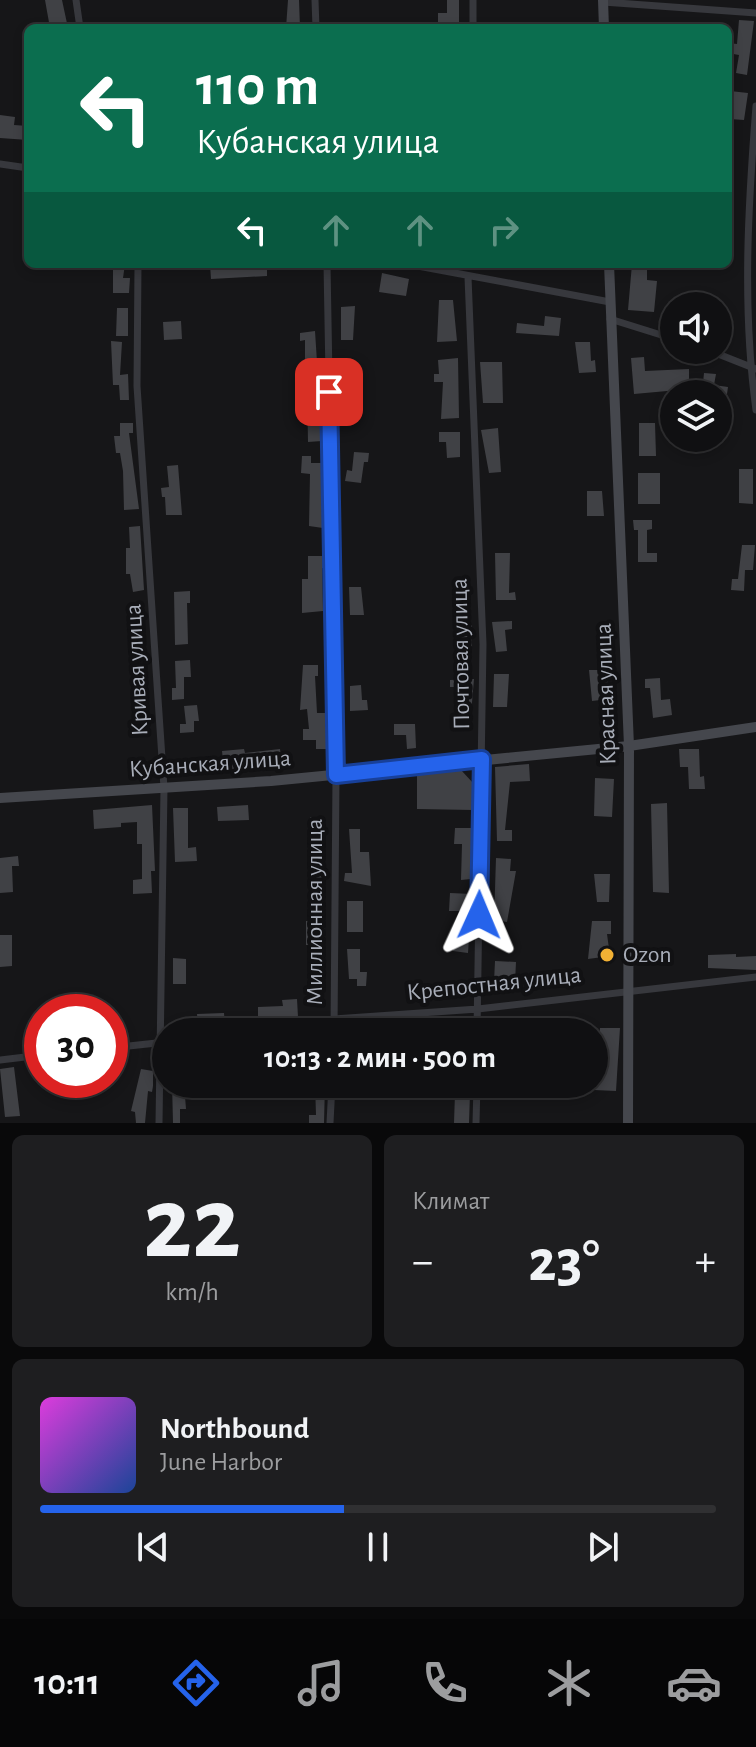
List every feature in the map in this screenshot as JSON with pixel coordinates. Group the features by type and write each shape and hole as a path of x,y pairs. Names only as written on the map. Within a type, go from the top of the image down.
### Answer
{"street":[{"path":"76,0 79,24"},
{"path":"315,0 316,24"},
{"path":"473,0 473,24"},
{"path":"604,24 603,1 756,13"},
{"path":"756,106 752,217 756,410"},
{"path":"0,164 24,167"},
{"name":"Кривая улица","path":"138,268 137,386 164,788 162,1018"},
{"name":"Миллионная улица","path":"327,268 336,775 334,1018"},
{"path":"426,268 610,302"},
{"name":"Красная улица","path":"609,268 629,746 628,1123"},
{"name":"Почтовая улица","path":"468,277 483,644 478,1018"},
{"path":"610,319 660,335"},
{"path":"732,359 753,366"},
{"name":"Кубанская улица","path":"0,798 336,775 629,746 756,727"},
{"name":"Крепостная улица","path":"348,1018 478,1009 756,977"},
{"path":"128,1046 152,1043"},
{"path":"0,1060 24,1057"},
{"name":"Кривая улица","path":"159,1123 160,1098"},
{"path":"330,1123 331,1098"},
{"path":"476,1123 477,1098"}],"building":[{"path":"45,0 62,0 67,24 49,24"},
{"path":"288,0 299,0 300,24 286,24"},
{"path":"447,0 459,0 459,24 438,24 438,13 447,13"},
{"path":"739,20 754,21 747,75 736,73 739,55 732,54 732,43 737,44"},
{"path":"732,91 748,93 744,120 732,119"},
{"path":"0,115 15,117 14,125 24,126 24,140 0,138"},
{"path":"113,268 124,268 123,278 130,278 129,293 113,293"},
{"path":"210,268 267,268 267,276 211,279"},
{"path":"632,268 647,268 647,280 657,281 654,312 628,310"},
{"path":"382,273 409,279 406,296 379,292"},
{"path":"439,300 453,300 457,341 437,342"},
{"path":"355,306 353,340 341,340 341,307"},
{"path":"117,308 128,308 128,336 116,336"},
{"path":"545,316 561,318 559,336 516,333 517,323 544,326"},
{"path":"181,321 182,339 164,340 163,322"},
{"path":"315,331 317,362 305,362 305,340 300,341 300,333"},
{"path":"111,341 122,342 120,375 128,374 129,400 120,400 119,385 113,385"},
{"path":"575,342 590,342 591,361 595,360 596,372 579,373"},
{"path":"644,357 645,371 689,369 689,380 660,380 660,392 634,394 631,358"},
{"path":"458,358 459,418 441,419 443,382 434,382 434,374 439,374 438,360"},
{"path":"480,362 502,362 503,403 483,403"},
{"path":"704,373 716,374 715,380 703,380"},
{"path":"318,377 322,441 308,442 307,389 304,389 303,378"},
{"path":"120,423 133,423 133,433 129,433 139,509 124,510 123,471 114,436 120,436"},
{"path":"639,423 655,423 656,456 639,456"},
{"path":"498,428 501,472 489,473 481,430"},
{"path":"439,432 460,432 460,457 447,458 446,442 439,442"},
{"path":"354,452 369,453 368,462 364,462 361,483 345,481 347,470 352,471"},
{"path":"302,456 311,456 311,463 324,463 323,528 309,526 310,474 301,473"},
{"path":"178,465 182,515 166,515 161,488 169,487 167,466"},
{"path":"739,469 753,469 753,504 739,503"},
{"path":"638,473 660,473 660,504 638,504"},
{"path":"587,491 602,491 604,516 587,516"},
{"path":"633,520 652,520 652,529 647,530 647,553 657,553 657,562 638,562 638,530 634,530"},
{"path":"140,526 144,590 133,592 130,574 126,574 126,548 130,548 129,527"},
{"path":"742,545 755,545 753,570 745,570 744,591 731,590 732,579 738,579"},
{"path":"495,553 510,553 509,593 515,592 516,600 496,600"},
{"path":"308,556 326,556 326,568 322,568 323,611 302,613 302,579 308,579"},
{"path":"349,587 361,587 364,615 350,615"},
{"path":"190,591 190,603 187,603 188,644 175,645 174,592"},
{"path":"512,621 512,629 505,630 507,651 496,652 492,622"},
{"path":"457,625 472,625 472,648 456,650"},
{"path":"190,660 191,677 184,677 184,699 172,700 172,688 176,688 175,661"},
{"path":"303,665 318,665 318,676 315,676 317,713 326,713 328,749 316,749 316,740 303,740 303,729 309,729 307,709 300,710"},
{"path":"589,670 607,670 609,699 592,701"},
{"path":"494,674 509,674 507,707 493,707"},
{"path":"660,678 661,700 670,699 672,715 653,718 650,688 645,688 645,679"},
{"path":"474,679 471,714 456,714 457,692 455,687 450,687 450,680"},
{"path":"361,685 362,700 367,700 368,710 350,711 350,686"},
{"path":"197,705 199,721 194,721 194,732 180,733 180,724 186,724 184,706"},
{"path":"394,724 415,724 416,748 407,749 406,735 394,735"},
{"path":"244,749 245,753 280,749 282,765 224,770 222,751"},
{"path":"679,749 699,749 700,777 704,776 705,789 689,789 688,767 680,767"},
{"path":"529,764 530,781 510,782 505,830 512,830 512,841 497,841 495,767"},
{"path":"461,770 473,783 473,810 417,809 417,775"},
{"path":"595,778 614,779 612,817 594,816"},
{"path":"667,803 669,893 653,892 651,804"},
{"path":"152,805 155,871 151,871 152,893 133,894 133,880 142,879 142,844 137,844 137,822 94,829 93,810"},
{"path":"248,805 249,820 218,821 217,807"},
{"path":"173,808 188,808 188,848 196,847 197,861 175,862"},
{"path":"310,817 324,818 325,847 309,848"},
{"path":"455,828 472,828 471,879 461,880 462,844 454,844"},
{"path":"349,829 360,829 360,852 369,852 371,886 344,881 345,873 352,873"},
{"path":"18,856 19,866 12,866 13,892 0,893 0,858"},
{"path":"496,858 511,859 510,871 516,871 507,922 494,920"},
{"path":"312,872 324,872 325,937 319,937 319,945 306,945 306,921 311,921"},
{"path":"594,874 610,874 609,902 597,902"},
{"path":"450,893 472,894 468,953 453,951 454,942 459,943 460,911 449,911"},
{"path":"347,901 363,901 363,932 347,932"},
{"path":"592,921 611,921 611,934 607,934 610,956 588,959"},
{"path":"0,935 12,935 12,966 0,967"},
{"path":"347,949 360,949 360,972 367,972 366,986 357,986 357,979 349,979"},
{"path":"736,954 736,957 756,956 756,970 708,968 708,955"},
{"path":"173,958 186,959 186,984 173,984"},
{"path":"495,961 516,962 515,983 494,982"},
{"path":"297,999 298,1017 258,1018 258,1007 283,1006 282,1000"},
{"path":"224,1013 224,1018 197,1018 197,1014"},
{"path":"608,1028 620,1028 616,1091 608,1091"},
{"path":"14,1067 20,1116 5,1117 0,1069"},
{"path":"141,1069 152,1071 152,1092 148,1091 145,1123 136,1123 135,1112 131,1111"},
{"path":"172,1098 185,1098 186,1109 180,1109 180,1123 173,1123"},
{"path":"315,1098 325,1098 324,1123 309,1123 309,1115 316,1115"},
{"path":"455,1098 470,1098 469,1123 454,1123"}],"place":[{"name":"Ozon","path":"607,955"}],"route":[{"path":"329,392 336,775 482,759 479,915"}]}
